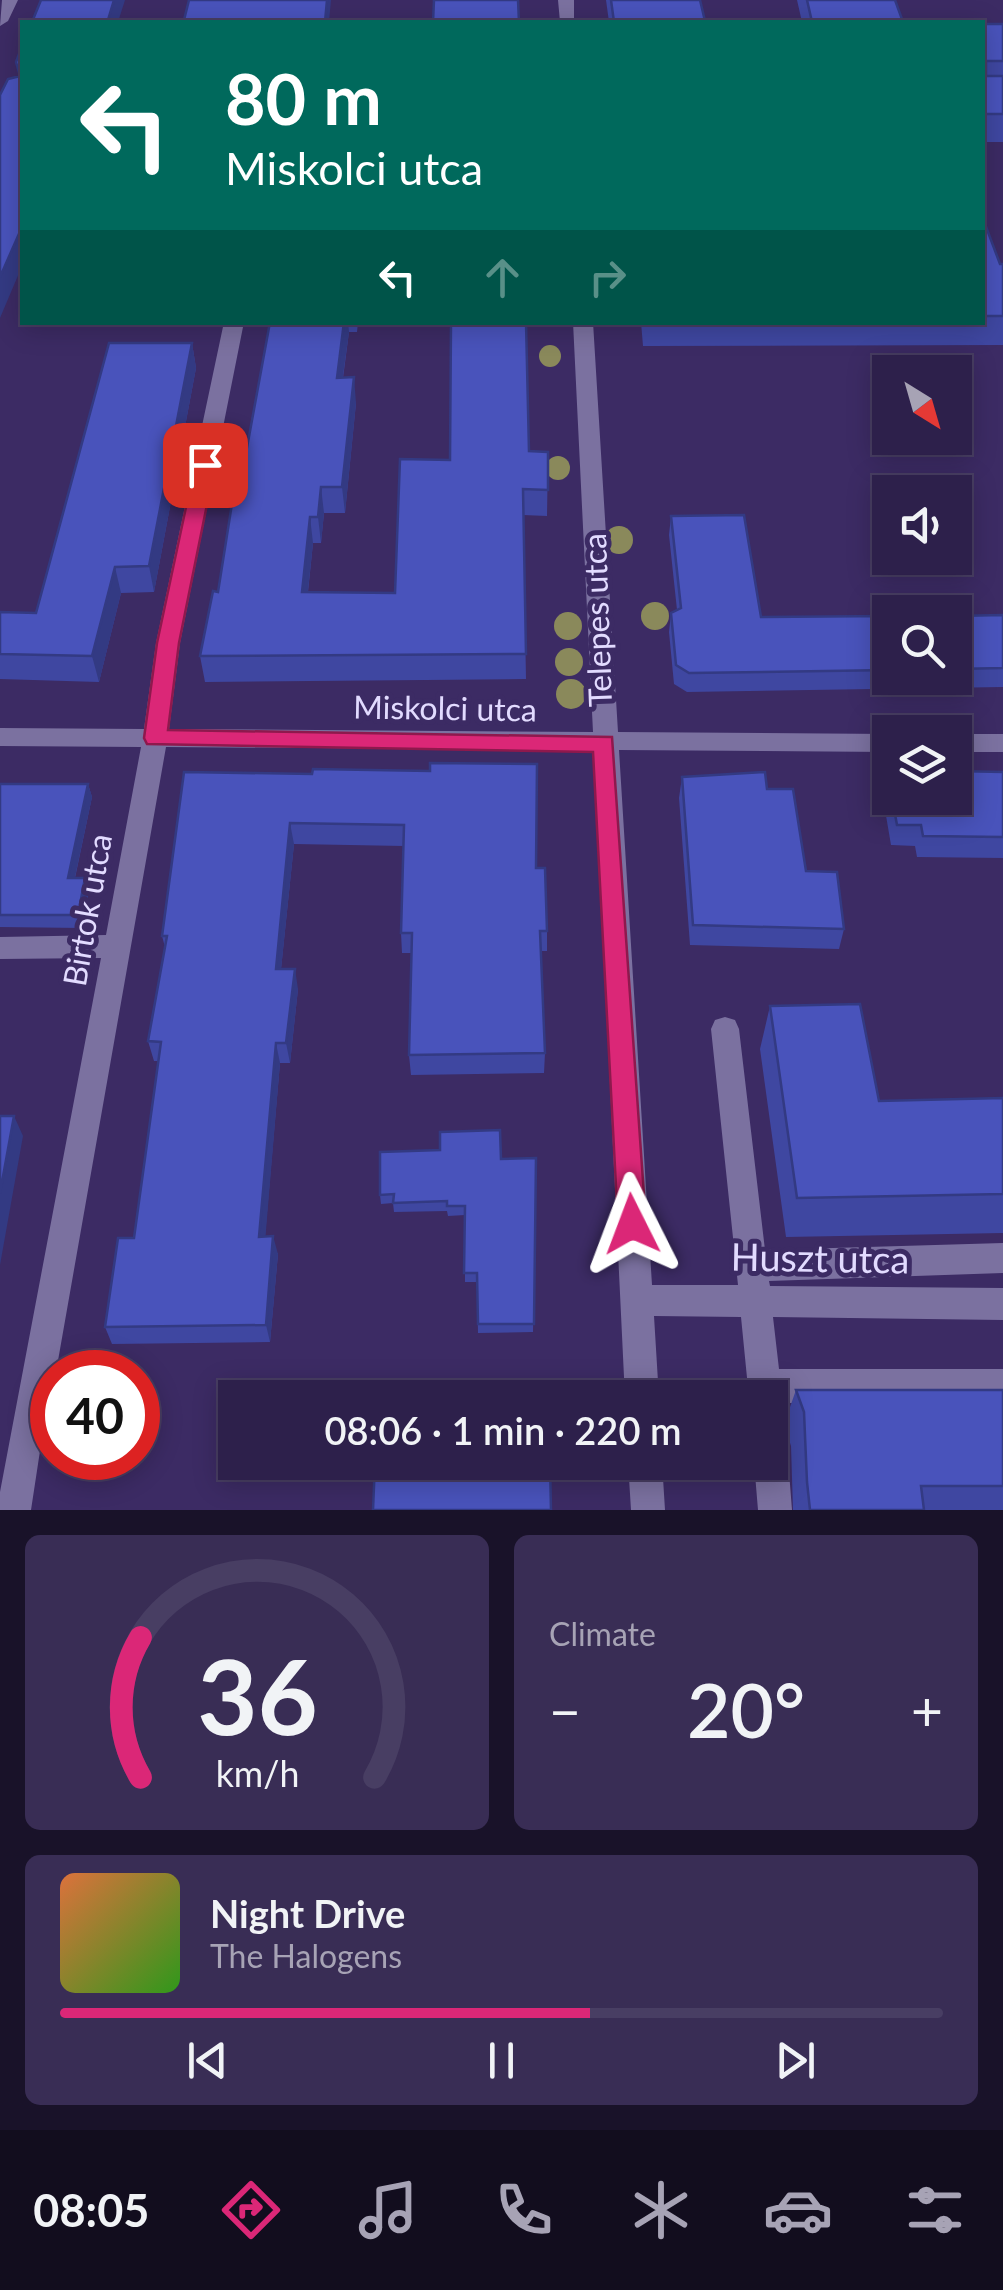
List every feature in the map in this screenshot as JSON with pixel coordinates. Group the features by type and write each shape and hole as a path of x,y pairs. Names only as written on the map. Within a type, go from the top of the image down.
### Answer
{"street":[{"path":"0,21 10,0"},
{"name":"Birtok utca","path":"14,1510 155,738 168,643 233,325"},
{"name":"Telepes utca","path":"583,325 641,1380"},
{"name":"Miskolci utca","path":"0,737 872,743"},
{"path":"972,743 1003,744"},
{"path":"0,948 118,946"},
{"path":"725,1029 765,1380"},
{"name":"Huszt utca","path":"754,1266 1003,1258"},
{"name":"Huszt utca","path":"636,1300 1003,1304"},
{"path":"788,1391 1003,1386"},
{"path":"647,1480 648,1510"},
{"path":"773,1480 775,1510"}],"building":[{"path":"41,0 114,0 108,20 33,20"},
{"path":"189,0 327,0 325,20 184,20"},
{"path":"434,0 518,0 519,20 433,20"},
{"path":"611,0 700,0 705,20 614,20"},
{"path":"807,0 895,0 902,20 812,20"},
{"path":"985,24 1003,24 1003,61 986,61 986,76 1003,76 1003,114 985,114"},
{"path":"20,76 20,232 0,277 0,95 8,79"},
{"path":"985,224 1003,264 1003,316 985,316"},
{"path":"269,325 344,325 337,378 354,377 342,487 321,487 318,517 310,517 302,592 395,593 400,459 450,460 451,325 526,325 529,451 548,452 548,490 523,489 526,654 200,656 213,591 218,592 240,453 246,453"},
{"path":"109,343 192,343 149,566 115,567 92,656 0,654 0,612 36,613"},
{"path":"744,515 761,617 872,616 872,670 689,673 676,665 671,613 681,608 671,516"},
{"path":"1003,615 1003,668 972,669 972,616"},
{"path":"430,763 537,764 536,868 545,868 547,931 540,931 545,1053 409,1055 412,933 401,933 404,825 290,823 276,969 295,969 286,1043 276,1043 259,1237 273,1236 266,1325 105,1327 118,1238 134,1238 161,1042 148,1041 167,936 162,936 184,772 430,771"},
{"path":"972,771 1003,772 1003,837 923,836 921,825 897,825 895,815 972,815"},
{"path":"765,772 767,789 793,789 806,871 837,872 844,929 693,925 682,777"},
{"path":"0,784 88,784 68,878 85,878 78,915 0,915"},
{"path":"860,1004 879,1101 1003,1098 1003,1194 797,1198 770,1006"},
{"path":"0,1116 14,1116 0,1193"},
{"path":"500,1130 501,1159 536,1158 534,1324 478,1324 477,1273 464,1273 465,1206 447,1206 447,1201 393,1203 394,1194 380,1195 380,1152 440,1150 440,1132"},
{"path":"796,1390 1003,1390 1003,1486 921,1486 924,1510 810,1510 804,1412"},
{"path":"374,1480 550,1480 551,1510 373,1510"}],"route":[{"path":"205,465 168,643 155,738 604,743 632,1224"}]}
